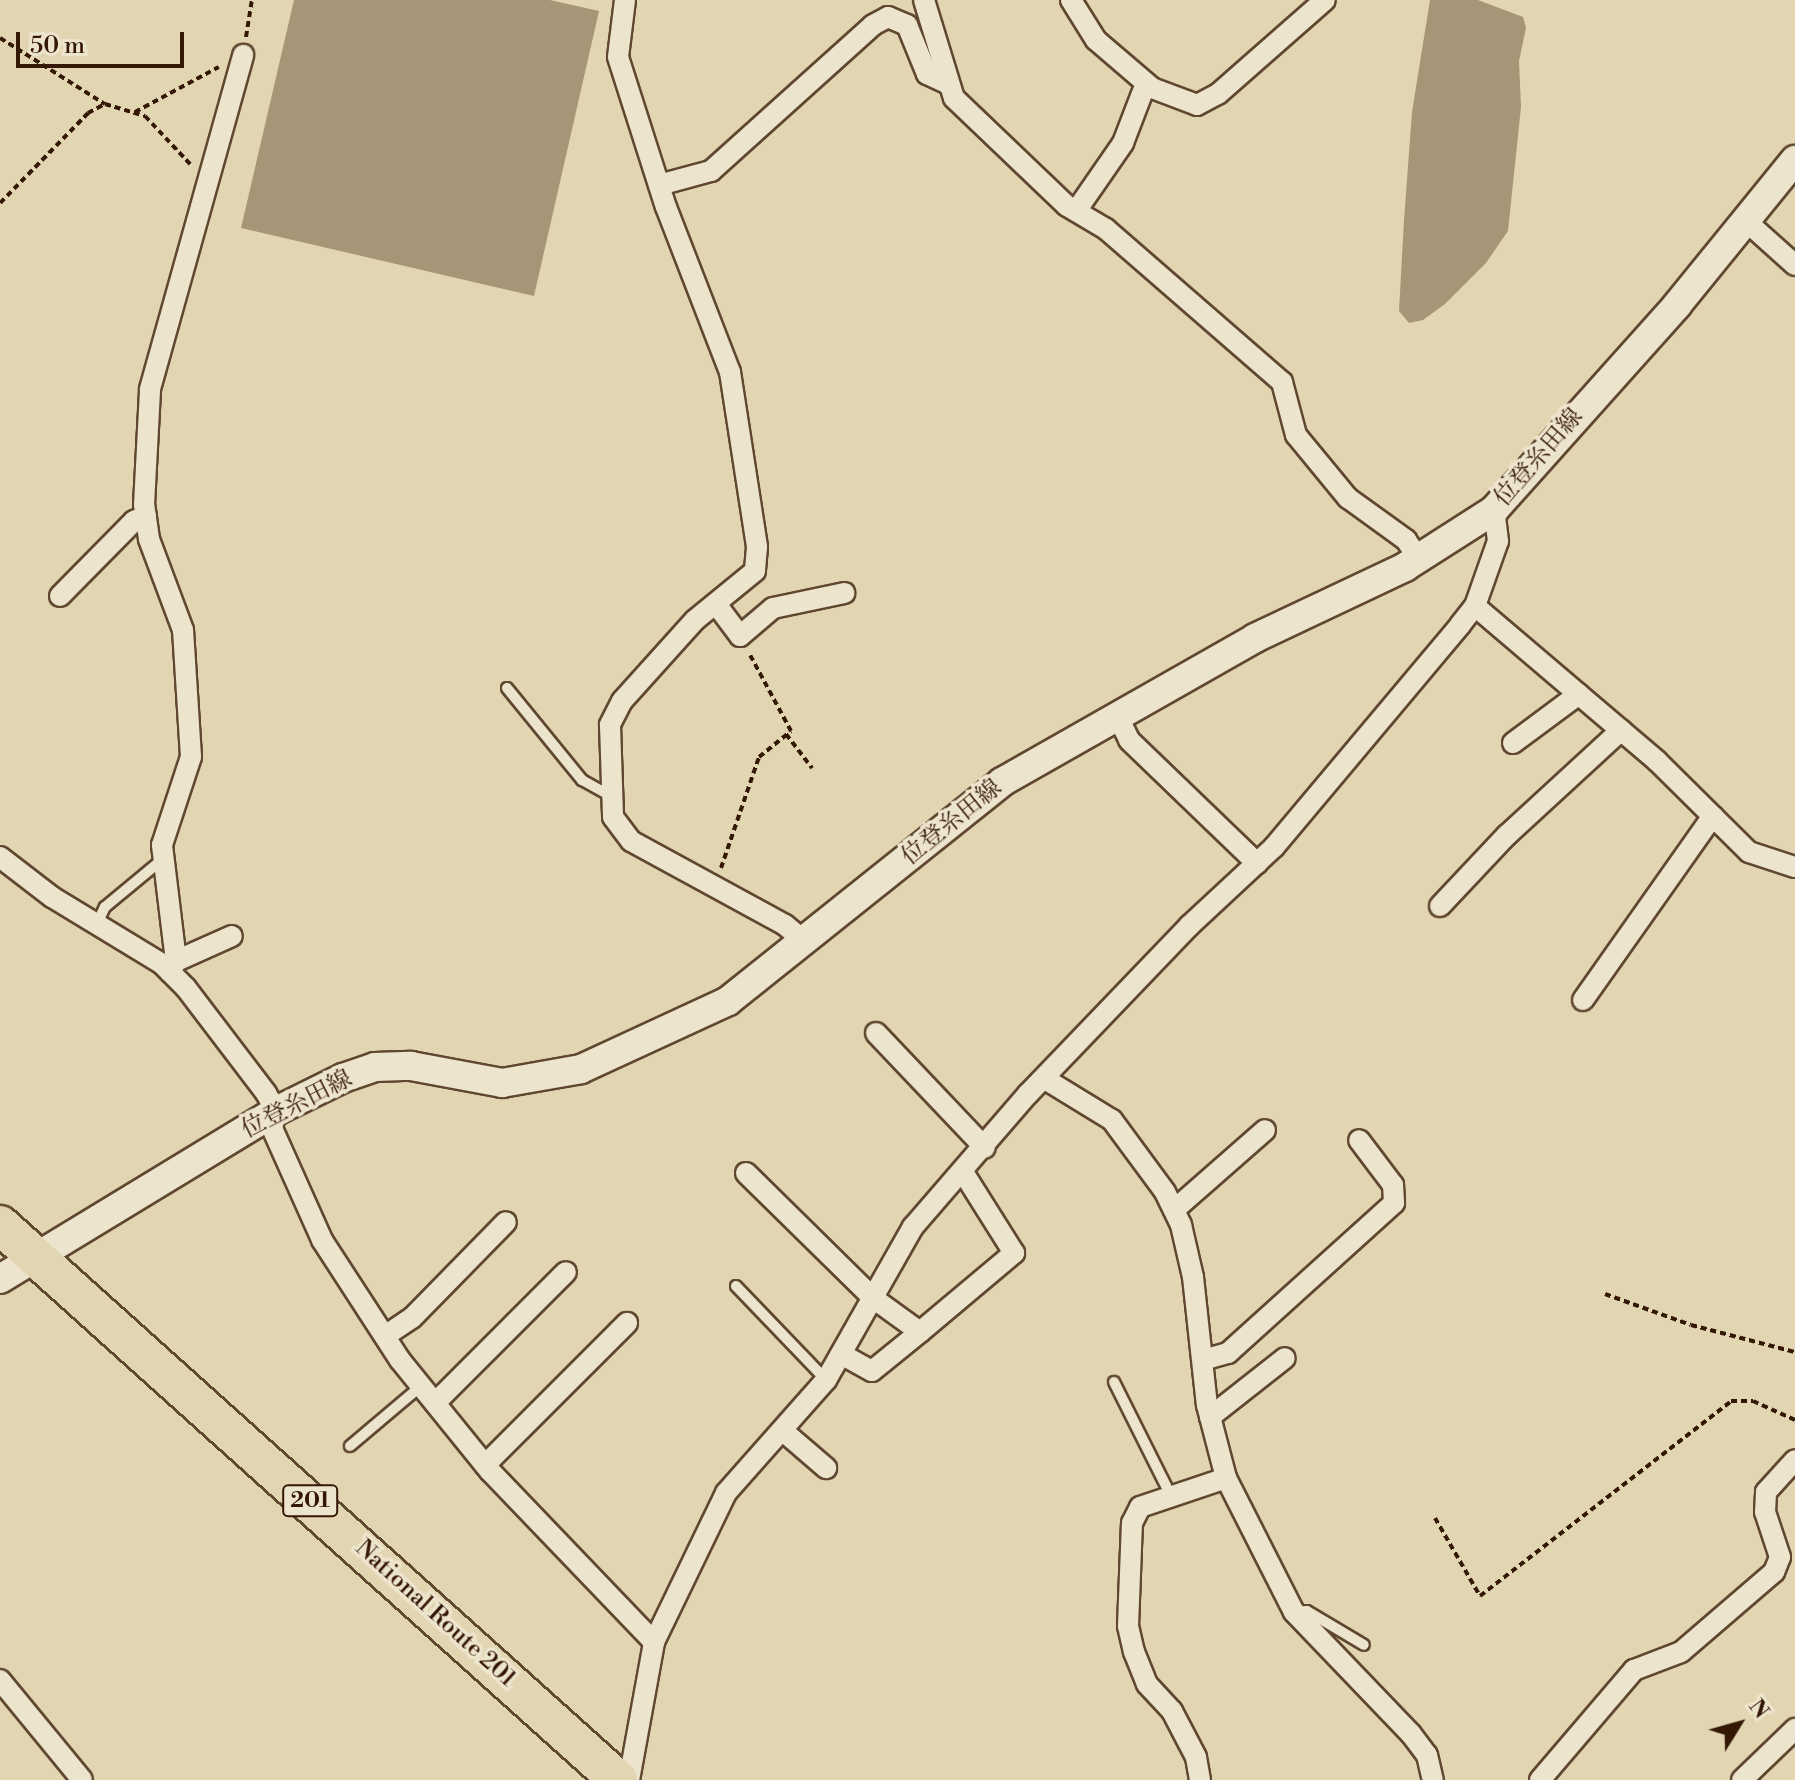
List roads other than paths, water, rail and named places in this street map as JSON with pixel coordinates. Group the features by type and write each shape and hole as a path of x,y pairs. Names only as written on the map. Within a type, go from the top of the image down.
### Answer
{"highway":[{"name":"National Route 201","path":"0,1225 13,1266 586,1780"},
{"name":"National Route 201","path":"13,1266 618,1780"}],"main road":[{"name":"位登糸田線","path":"13,1266 276,1111 375,1067 411,1066 502,1083 581,1069 728,1001 1002,782 1255,638 1419,559 1494,510 1746,221 1795,160"}],"street":[{"path":"625,0 618,57 659,185 730,372 757,547 755,571 695,620 622,701 610,725 613,817 631,841 785,925 805,942"},
{"path":"924,0 954,98 983,129 1076,211 1106,229 1282,382 1296,435 1348,498 1406,540 1419,559"},
{"path":"1071,0 1096,40 1146,83 1176,101 1197,105 1218,94 1325,0"},
{"path":"659,185 711,171 873,25 888,17 907,25 927,74 948,84"},
{"path":"173,966 162,845 191,757 183,630 146,516 150,389 243,55"},
{"path":"1076,211 1123,143 1146,83"},
{"path":"1746,221 1795,265"},
{"path":"629,1780 654,1642 726,1493 826,1380 913,1227 1045,1079 1257,863 1351,758 1475,606 1498,541 1494,510"},
{"path":"60,596 134,521 146,516"},
{"path":"716,604 740,636 773,608 844,593"},
{"path":"1475,606 1621,730 1749,852 1795,867"},
{"path":"1513,743 1579,694"},
{"path":"1118,717 1129,740 1257,863"},
{"path":"1440,906 1507,835 1621,730"},
{"path":"1583,1000 1713,816"},
{"path":"0,857 96,926 173,966 276,1111 272,1128 322,1240 385,1336 485,1465 654,1642"},
{"path":"173,966 232,936"},
{"path":"876,1033 985,1148"},
{"path":"1045,1079 1112,1120 1137,1149 1174,1210 1193,1277 1210,1417 1226,1478 1294,1612 1411,1734 1427,1755 1433,1780"},
{"path":"1174,1210 1265,1130"},
{"path":"1203,1360 1228,1353 1394,1203 1393,1185 1359,1140"},
{"path":"841,1354 872,1371 1014,1253 963,1172"},
{"path":"746,1173 873,1298 920,1332"},
{"path":"385,1336 412,1318 506,1222"},
{"path":"435,1403 566,1272"},
{"path":"485,1465 627,1323"},
{"path":"1210,1417 1285,1358"},
{"path":"783,1431 826,1468"},
{"path":"1540,1780 1634,1670 1681,1652 1774,1572 1780,1557 1765,1512 1766,1492 1795,1460"},
{"path":"1200,1780 1196,1757 1172,1711 1147,1684 1128,1626 1132,1523 1140,1507 1170,1494 1226,1478"},
{"path":"0,1680 82,1780"},
{"path":"1742,1780 1795,1729"}],"lane":[{"path":"507,688 582,780 611,796"},
{"path":"96,926 105,907 163,859"},
{"path":"736,1286 826,1380"},
{"path":"1114,1382 1170,1494"},
{"path":"350,1446 421,1386"},
{"path":"1294,1612 1307,1611 1364,1645"}]}
